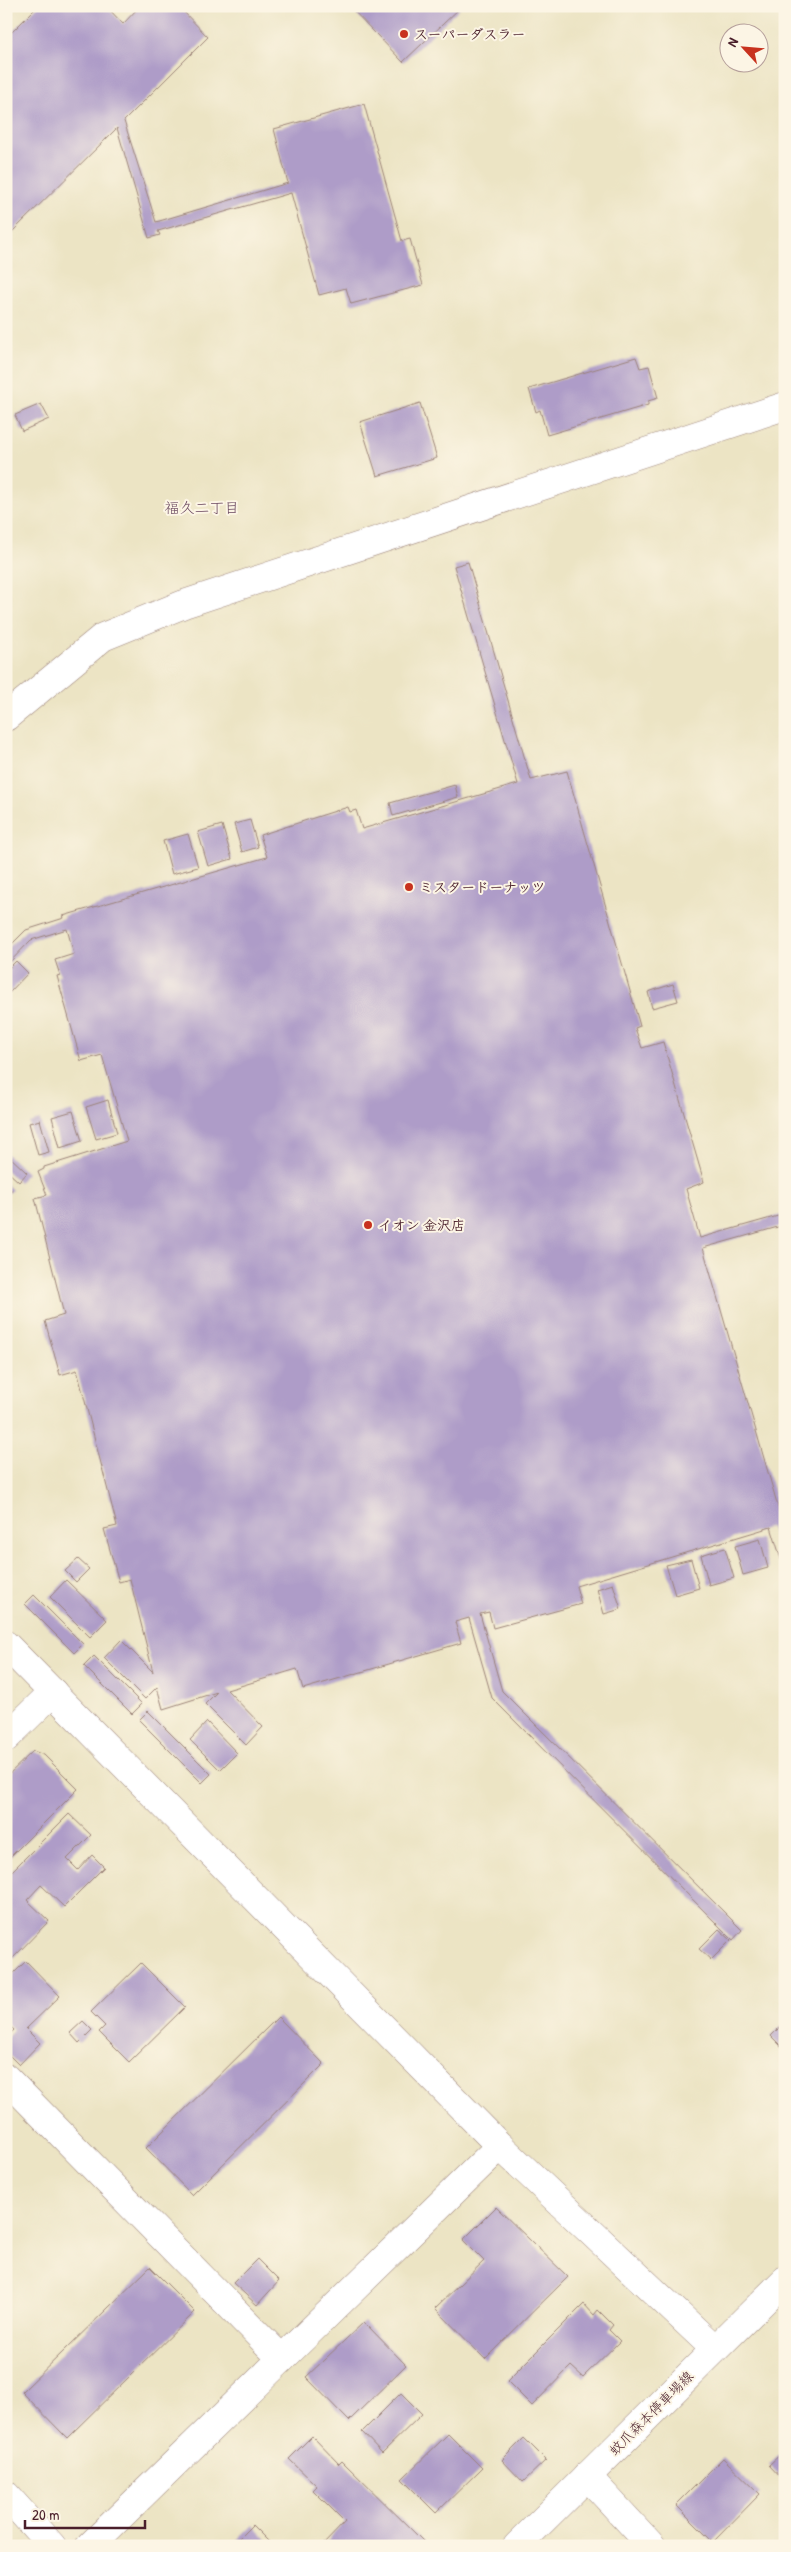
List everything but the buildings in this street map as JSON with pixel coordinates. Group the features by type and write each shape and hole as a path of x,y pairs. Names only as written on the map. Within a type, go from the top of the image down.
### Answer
{"street":[{"path":"6,717 103,637 184,604 785,406"},
{"path":"6,1645 500,2146 715,2349"},
{"path":"6,1738 53,1692"},
{"path":"6,2078 282,2359"},
{"path":"90,2546 500,2146"},
{"name":"蚊爪森本停車場線","path":"517,2546 785,2280"},
{"path":"587,2476 652,2546"},
{"path":"6,2495 52,2546"}],"place":[{"name":"スーパーダスラー","path":"404,34"},
{"name":"ミスタードーナッツ","path":"409,887"},
{"name":"イオン 金沢店","path":"368,1225"}],"district":[{"name":"福久二丁目","path":"202,508"}]}
